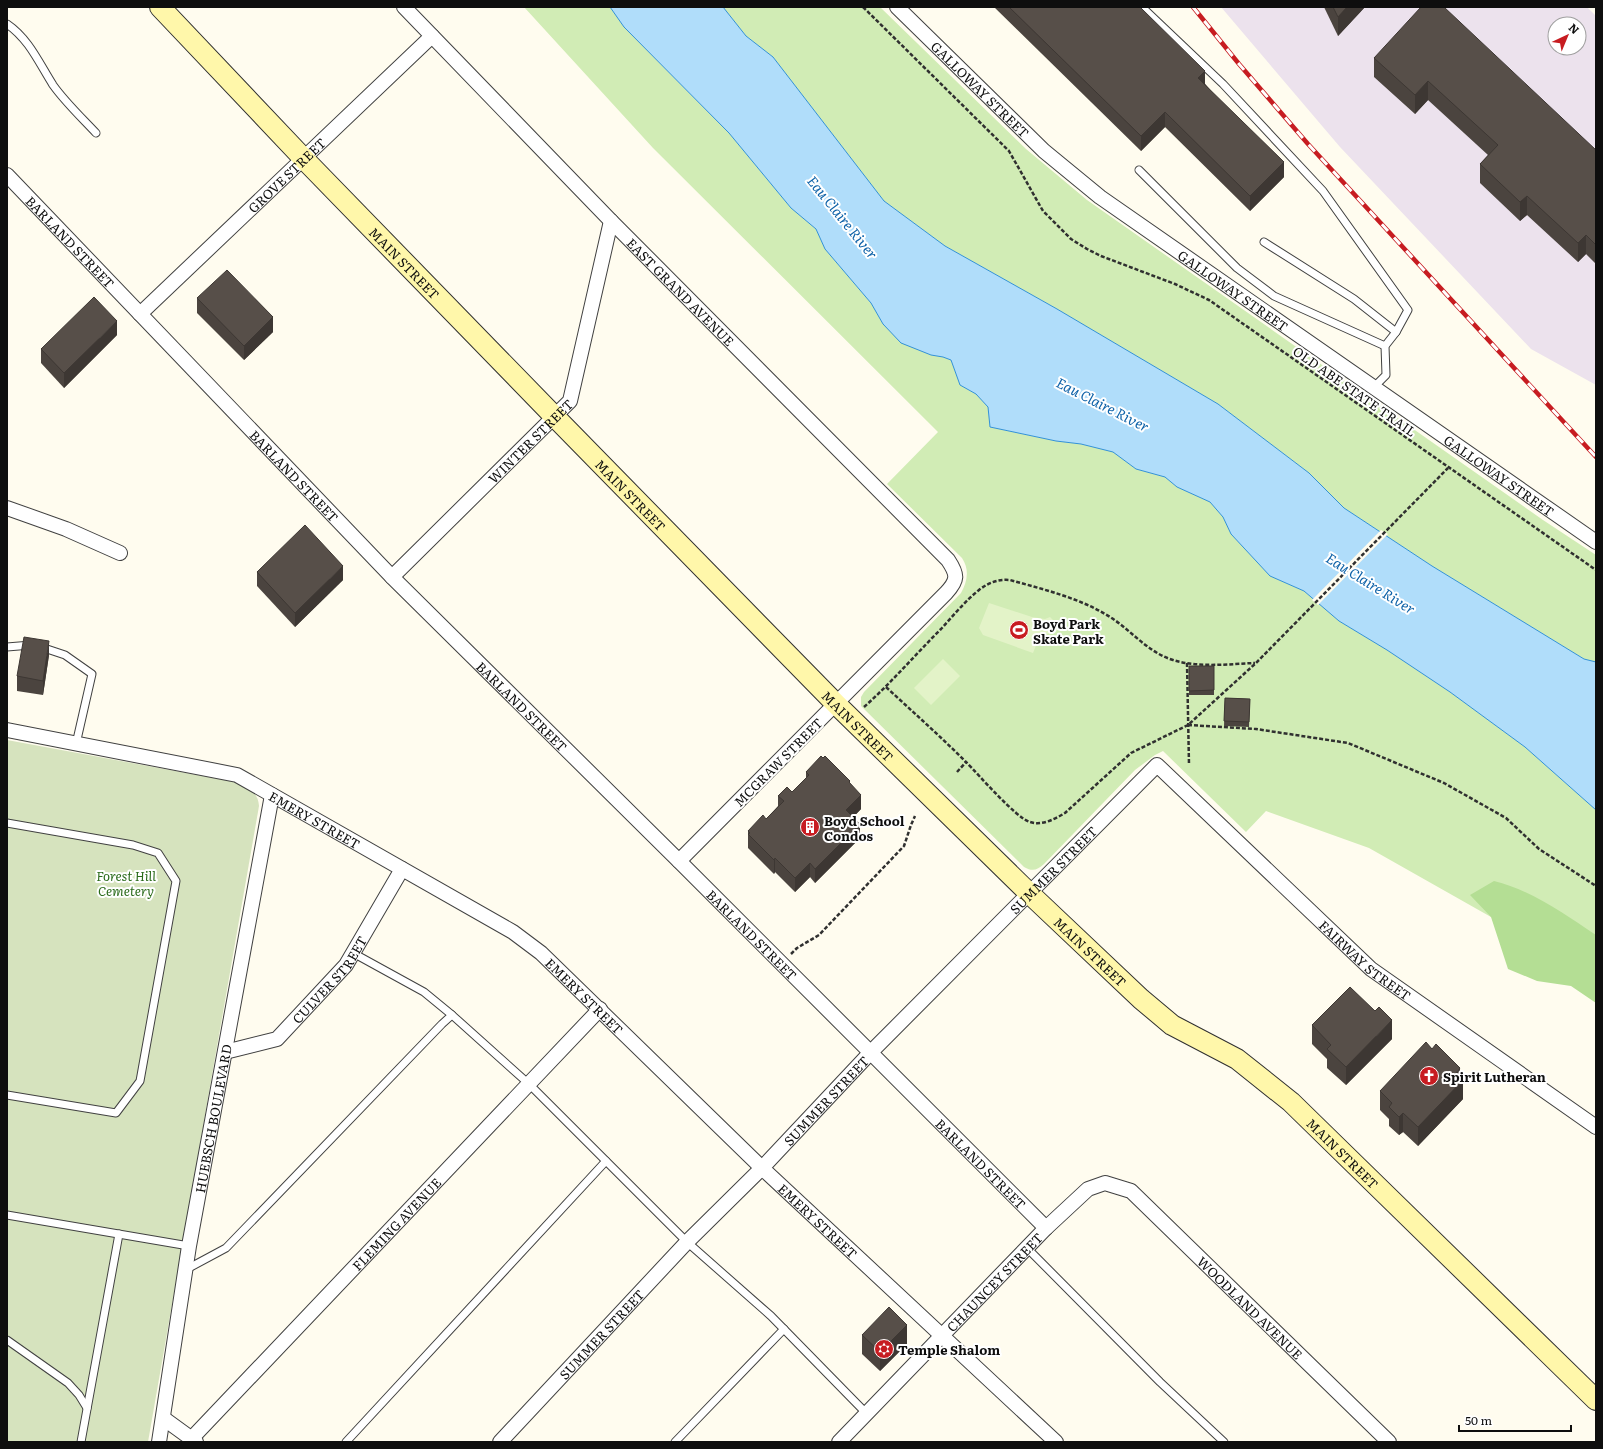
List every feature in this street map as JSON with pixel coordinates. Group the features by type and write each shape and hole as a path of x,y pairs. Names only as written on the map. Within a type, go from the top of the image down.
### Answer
{"street":[{"name":"MAIN STREET","path":"160,7 304,159 836,704 1030,894 1141,999 1172,1025 1237,1059 1291,1102 1596,1400"},
{"name":"EAST GRAND AVENUE","path":"404,7 611,221 948,560 956,575"},
{"name":"GALLOWAY STREET","path":"897,7 1044,151 1100,197 1596,542"},
{"name":"GROVE STREET","path":"140,314 432,36"},
{"name":"BARLAND STREET","path":"7,175 392,577 680,861 1046,1228"},
{"name":"WINTER STREET","path":"392,577 570,401 611,221"},
{"path":"7,508 66,529 120,553"},
{"name":"MCGRAW STREET","path":"680,861 946,593 955,582 956,575"},
{"name":"EMERY STREET","path":"7,730 237,775 513,932 541,953 762,1168 1056,1442"},
{"name":"SUMMER STREET","path":"500,1442 687,1242 762,1168 871,1052 1157,765"},
{"name":"FAIRWAY STREET","path":"1157,765 1371,970 1596,1127"},
{"name":"HUEBSCH BOULEVARD","path":"159,1442 189,1246 272,795"},
{"name":"CULVER STREET","path":"225,1052 277,1039 346,965 402,869"},
{"name":"FLEMING AVENUE","path":"194,1440 600,1009"},
{"name":"CHAUNCEY STREET","path":"840,1442 1046,1228 1088,1189 1105,1183"},
{"name":"WOODLAND AVENUE","path":"1105,1183 1130,1191 1389,1442"},
{"path":"163,1418 194,1440"}],"lane":[{"path":"1142,7 1223,84 1323,191 1408,310 1396,332 1385,346 1386,374 1374,387"},
{"path":"7,24 18,32 36,56 54,86 96,133"},
{"path":"1139,170 1237,268 1274,296 1385,346"},
{"path":"1264,242 1354,299 1396,332"},
{"path":"7,647 34,645 65,655 92,674 76,744"},
{"path":"7,823 132,845 158,853 176,881 140,1081 116,1113 7,1095"},
{"path":"353,953 424,992 529,1084 687,1242 771,1316 867,1414"},
{"path":"186,1270 226,1248 452,1015"},
{"path":"346,1442 606,1161"},
{"path":"7,1215 189,1246"},
{"path":"81,1442 119,1234"},
{"path":"1027,1248 1160,1382 1224,1442"},
{"path":"675,1442 784,1329"},
{"path":"7,1340 68,1383 79,1395 87,1408"}],"path":[{"name":"OLD ABE STATE TRAIL","path":"863,7 1009,151 1043,211 1071,239 1087,250 1175,284 1209,300 1596,570"},
{"path":"886,687 966,762 1018,815 1032,823 1044,823 1065,813 1131,753 1188,725 1257,662 1448,468"},
{"path":"863,708 886,687 979,590 1001,579 1010,580 1083,603 1106,614 1128,629 1155,653 1173,660 1193,664 1257,662"},
{"path":"1187,663 1189,766"},
{"path":"1188,725 1256,729 1348,743 1444,783 1506,818 1539,849 1596,886"},
{"path":"957,772 966,762"},
{"path":"782,963 797,948 819,935 904,846 911,825 916,816"}],"shaded area":[{"path":"1221,7 1587,7 1596,16 1596,385 1531,349 1340,147"}],"green space":[{"path":"524,7 610,7 624,27 729,133 791,208 816,229 825,249 871,303 883,324 931,355 951,360 960,385 976,394 988,407 990,427 1056,441 1081,444 1113,452 1136,469 1165,477 1177,487 1210,502 1223,517 1231,534 1270,576 1304,591 1339,621 1387,650 1450,692 1525,747 1596,810 1596,966 1491,917 1369,848 1266,811 1246,832 1163,751 1135,770 1044,864 1035,870 1024,867 861,706 861,697 864,692 961,593 965,585 967,571 962,558 887,484 938,432 653,148"},
{"path":"723,7 880,7 1026,149 1087,200 1543,520 1596,555 1596,662 1584,659 1432,566 1344,508 1309,473 1218,404 1057,309 945,246 884,201 773,57 746,36"},
{"name":"Boyd Park Skate Park","path":"989,603 1032,617 1045,619 1050,617 1053,620 1060,621 1061,624 1057,631 1053,633 1041,633 1033,653 983,635 979,628"},
{"path":"943,659 960,676 931,705 914,688"},
{"name":"Forest Hill Cemetery","path":"7,740 235,782 252,790 258,801 259,806 148,1442 7,1442"},
{"path":"1494,881 1521,890 1559,911 1596,935 1596,1003 1571,986 1537,981 1508,969 1491,917 1470,895"}],"water":[{"name":"Eau Claire River","path":"610,7 723,7 746,36 773,57 884,201 945,246 1057,309 1218,404 1309,473 1344,508 1432,566 1584,659 1596,662 1596,810 1525,747 1450,692 1387,650 1339,621 1304,591 1270,576 1231,534 1223,517 1210,502 1177,487 1165,477 1136,469 1113,452 1081,444 1056,441 990,427 988,407 976,394 960,385 951,360 931,355 901,343 883,324 871,303 825,249 816,229 791,208 729,133 624,27"}],"pier":[{"path":"1381,530 1388,534 1318,605 1312,600"}],"building":[{"path":"1009,7 1140,7 1205,71 1198,78 1284,162 1250,196 1165,112 1141,136"},
{"path":"1333,7 1347,7 1338,17"},
{"path":"1421,7 1444,7 1596,150 1596,245 1586,235 1578,243 1527,196 1520,202 1480,164 1498,145 1428,81 1415,95 1374,58"},
{"path":"227,270 273,317 244,346 197,298"},
{"path":"94,297 117,321 64,373 41,349"},
{"path":"305,525 343,566 295,613 257,572"},
{"path":"24,637 49,641 43,681 17,676"},
{"path":"1189,666 1214,666 1214,690 1189,691"},
{"path":"1225,698 1250,699 1249,722 1224,721"},
{"name":"Boyd School Condos","path":"821,756 823,758 825,756 850,781 849,782 861,795 846,810 860,824 815,869 810,863 795,878 775,858 774,860 748,834 750,833 748,831 763,815 766,819 784,801 778,796 787,787 792,792 809,775 806,772"},
{"path":"1350,987 1375,1011 1379,1007 1392,1020 1346,1067 1327,1049 1331,1045 1312,1025"},
{"path":"1426,1042 1432,1049 1436,1044 1460,1068 1456,1073 1463,1080 1418,1127 1403,1113 1399,1117 1389,1107 1392,1103 1380,1091"},
{"path":"889,1307 907,1325 880,1352 862,1335"}],"railway":[{"path":"1193,7 1239,64 1308,144 1596,457"}],"place":[{"name":"Boyd Park Skate Park","path":"1019,630"},
{"name":"Boyd School Condos","path":"810,827"},
{"name":"Spirit Lutheran","path":"1429,1076"},
{"name":"Temple Shalom","path":"884,1349"}]}
